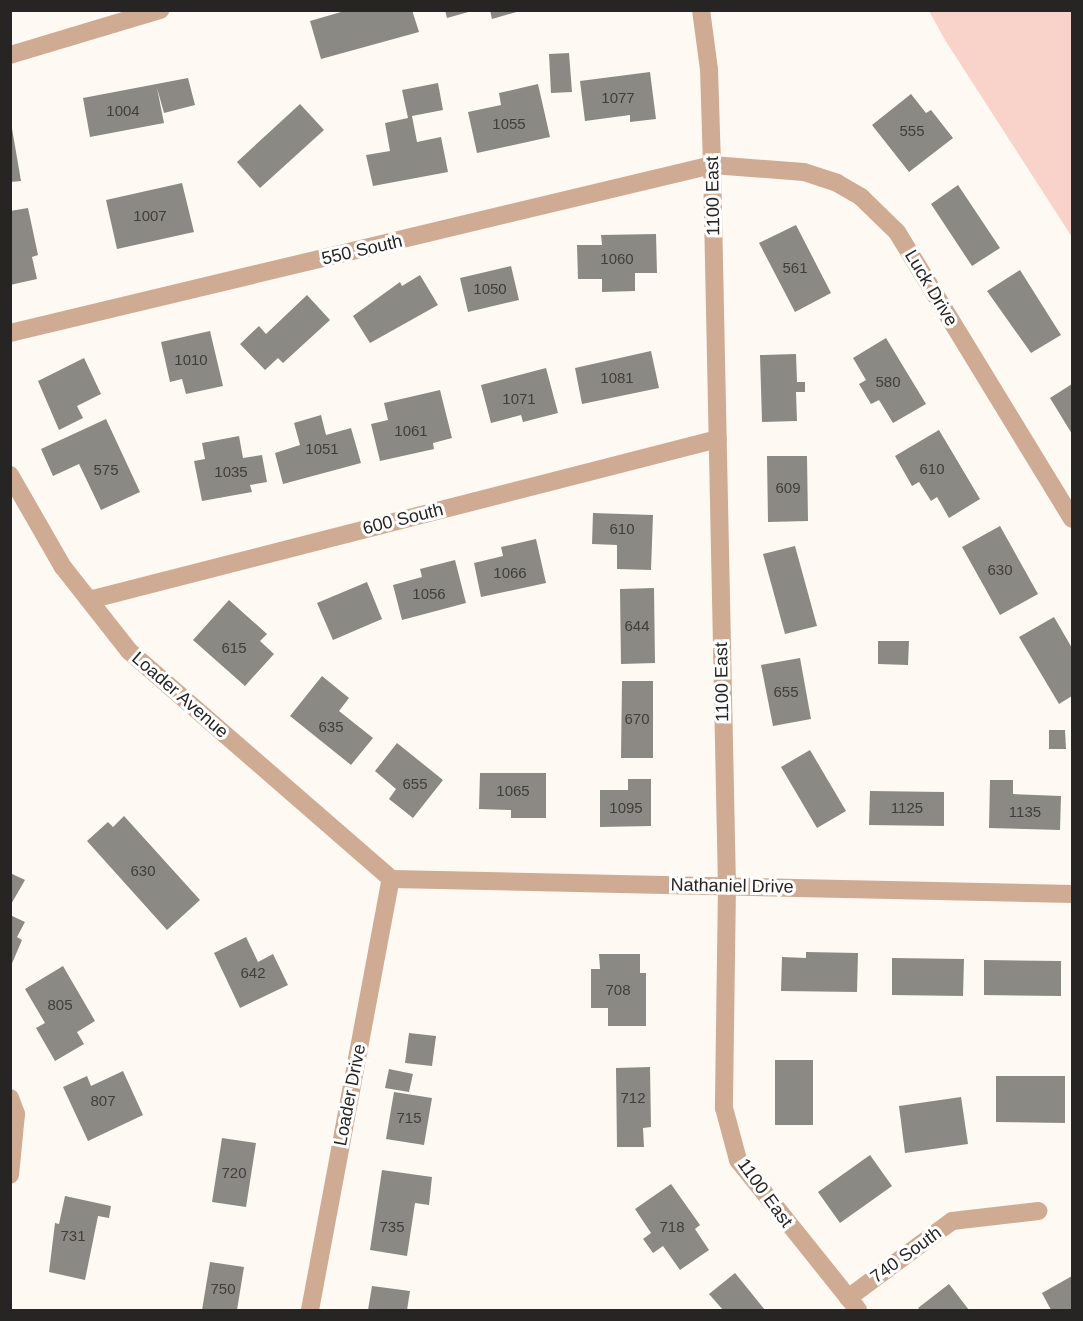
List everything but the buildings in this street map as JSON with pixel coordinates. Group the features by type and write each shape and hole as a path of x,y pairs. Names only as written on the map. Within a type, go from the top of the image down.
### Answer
{"street":[{"path":"10,55 160,10"},
{"name":"1100 East","path":"700,10 709,69 718,439 727,885 724,1108 728,1133 738,1160 760,1192 853,1304"},
{"name":"550 South","path":"10,333 712,165"},
{"name":"Luck Drive","path":"712,165 804,172 837,183 884,217 1072,519"},
{"name":"600 South","path":"89,600 718,439"},
{"name":"Loader Avenue","path":"10,475 63,567 129,651 391,879"},
{"name":"Nathaniel Drive","path":"391,879 1072,894"},
{"name":"Loader Drive","path":"310,1311 391,879"},
{"path":"10,1098 16,1114 11,1169"},
{"name":"740 South","path":"853,1304 952,1221 1038,1211"}],"shaded area":[{"path":"929,11 1071,11 1072,237 945,40"}]}
